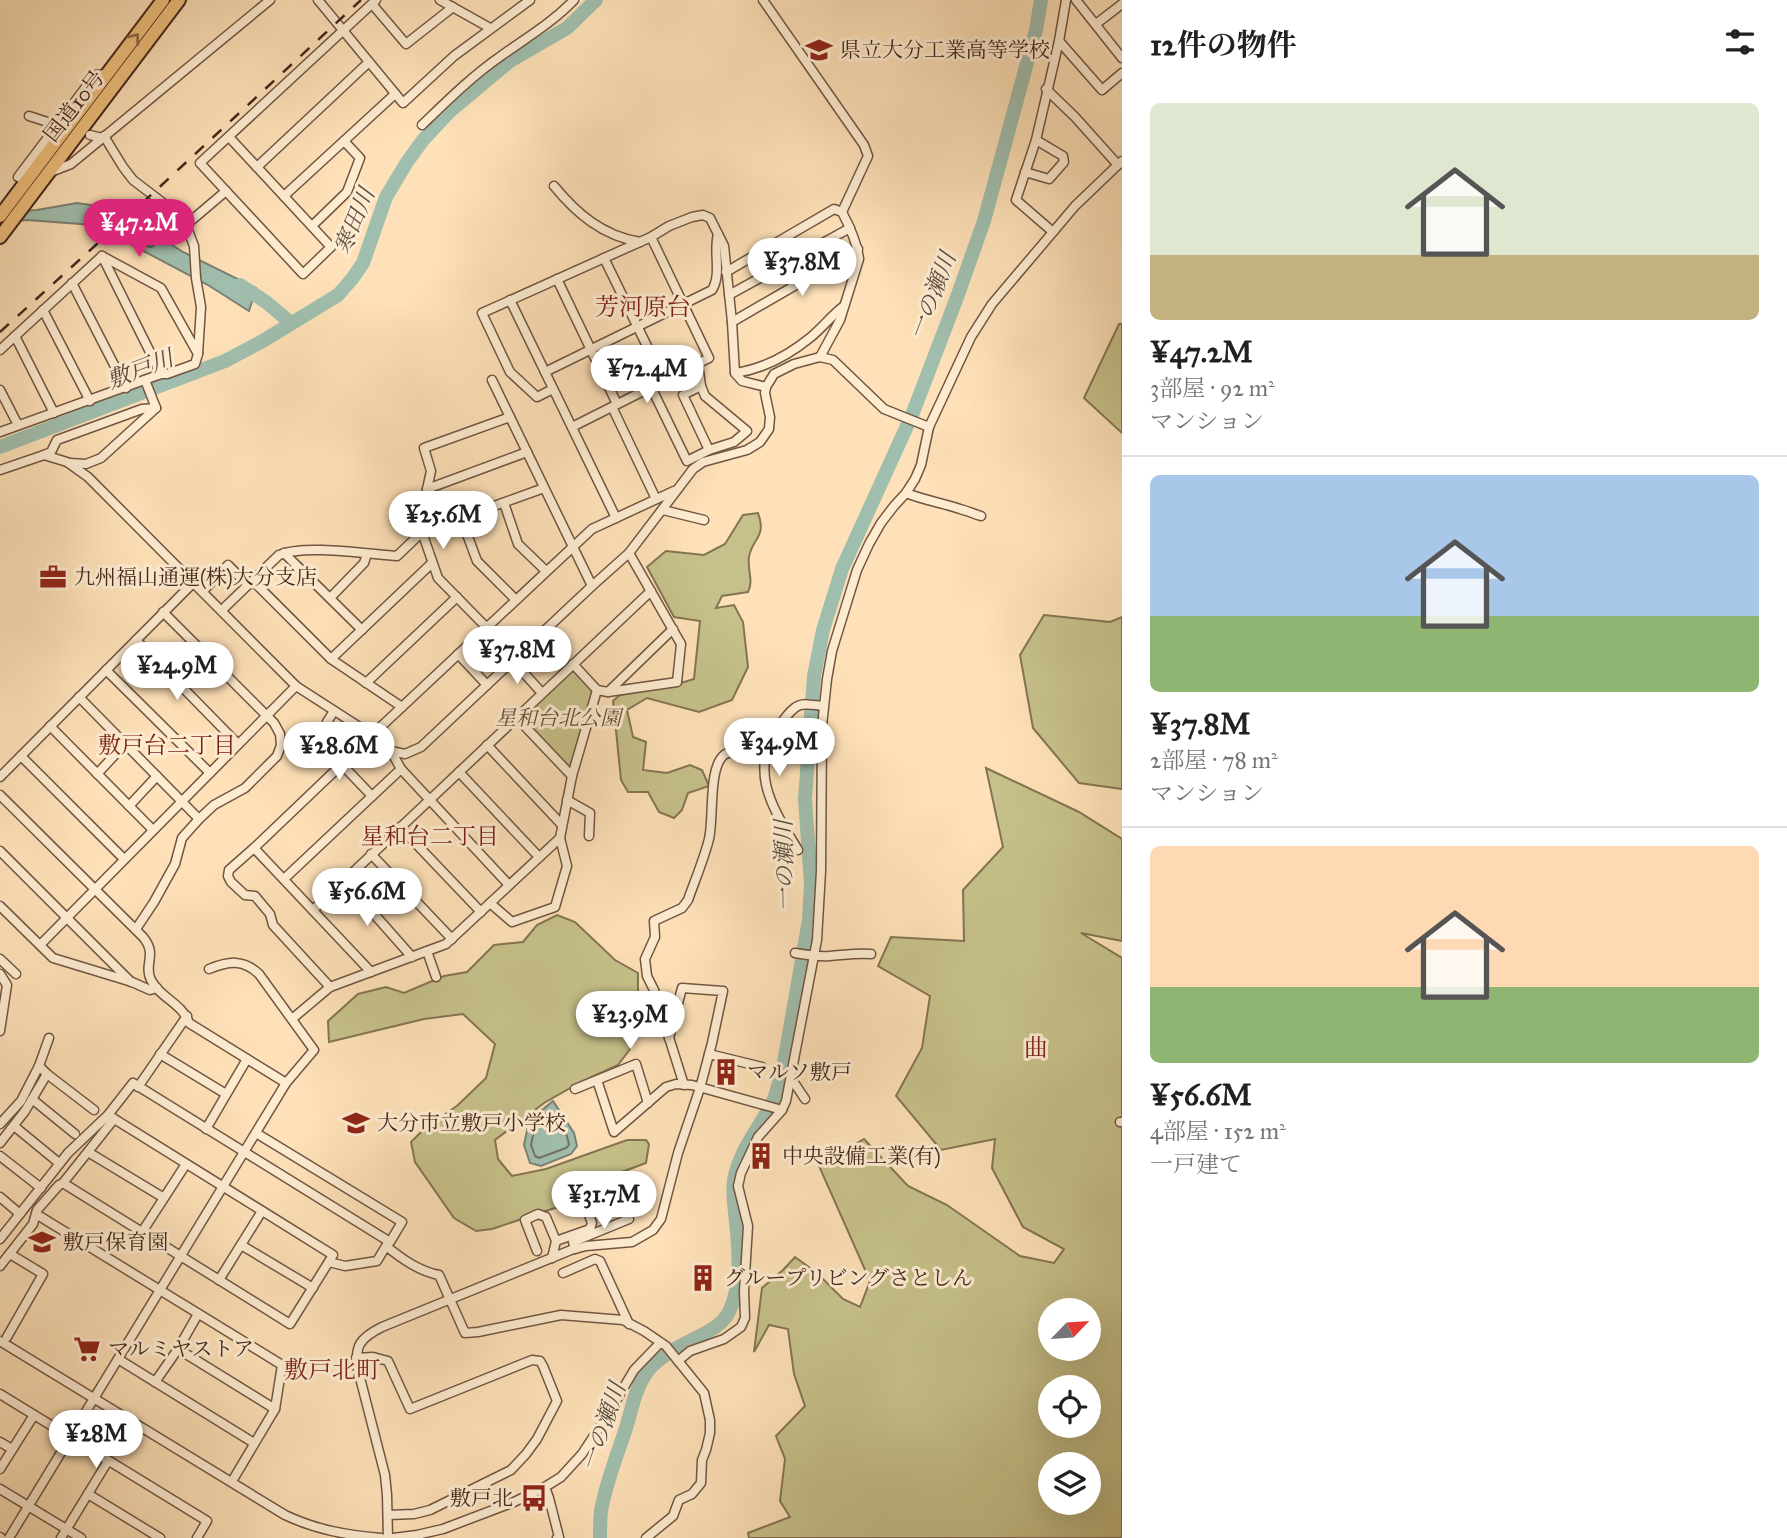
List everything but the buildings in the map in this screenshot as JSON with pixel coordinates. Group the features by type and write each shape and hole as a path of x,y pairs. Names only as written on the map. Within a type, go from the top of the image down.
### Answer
{"highway":[{"name":"国道10号","path":"9,213 32,184 47,173 114,77 163,0"},
{"name":"国道10号","path":"9,213 114,77 179,0"}],"street":[{"path":"47,173 71,164 270,0"},
{"path":"318,0 403,103 454,56 525,1"},
{"path":"439,0 490,28"},
{"path":"422,125 484,69 543,28 574,0"},
{"path":"764,0 864,145 868,156 842,212"},
{"path":"1053,232 1016,200 1036,140 1066,0"},
{"path":"1076,0 1122,58"},
{"path":"229,137 331,247 303,274 200,163 374,2 406,44 453,8"},
{"path":"1096,24 1122,4"},
{"path":"1059,41 1102,90 1122,73"},
{"path":"257,167 369,62"},
{"path":"32,184 18,177 95,75 114,77"},
{"path":"676,1359 724,1339 741,1327 745,1318 748,1226 738,1186 741,1173 758,1137 780,1110 791,1077 817,940 820,883 820,706 832,651 857,570 881,523 915,479 921,465 926,425 971,337 992,304 1075,206 1120,163 1046,89"},
{"path":"284,196 395,94"},
{"path":"29,116 59,125"},
{"path":"0,432 195,364 201,307 194,246 186,225 175,212 133,180 103,137 90,135"},
{"path":"1025,172 1049,179 1064,162 1063,156 1036,140"},
{"path":"312,226 347,192 360,158 344,141"},
{"path":"554,186 584,218 623,239 640,242"},
{"path":"186,225 226,191"},
{"path":"726,272 834,209 842,212 858,250 859,259 840,320 820,357"},
{"path":"553,389 537,397 510,372 482,313 651,237 669,226 703,215 710,218 724,246 735,373 742,381 766,387"},
{"path":"729,295 850,228"},
{"path":"545,372 712,290 717,284 715,243 718,234"},
{"path":"572,427 709,358 651,237"},
{"path":"732,322 858,250"},
{"path":"102,256 161,288 198,354"},
{"path":"0,350 102,256"},
{"path":"102,256 161,374"},
{"path":"604,258 664,381"},
{"path":"557,279 591,349 656,499"},
{"path":"72,283 126,388"},
{"path":"510,300 616,518"},
{"path":"735,373 755,370 783,356 809,339 846,304"},
{"path":"43,310 90,401"},
{"path":"15,336 54,413"},
{"path":"391,751 405,754 421,747 629,553 696,467 703,462 747,450 760,442 769,429 770,417 765,394 774,374 794,364 820,357 833,360 884,409 926,425"},
{"path":"687,461 734,442 747,431 705,396 698,364"},
{"path":"492,380 592,586"},
{"path":"146,383 155,404"},
{"path":"701,386 683,395 709,450"},
{"path":"651,387 687,461 696,467"},
{"path":"0,390 18,425"},
{"path":"0,470 51,452 57,440 155,404"},
{"path":"44,455 86,464 101,458 155,404"},
{"path":"486,627 438,578 432,563 422,532 431,471 424,448 510,417"},
{"path":"427,489 527,452"},
{"path":"67,462 88,477 296,685 372,735 391,751 401,769 509,885"},
{"path":"222,610 284,553 304,549 397,556 422,532 544,488"},
{"path":"372,735 592,529 676,490"},
{"path":"906,493 981,516"},
{"path":"504,503 518,544 546,571"},
{"path":"663,510 704,520"},
{"path":"461,518 477,561 516,600"},
{"path":"284,553 362,630"},
{"path":"573,664 597,690 608,692 677,682 681,644 629,553"},
{"path":"330,598 364,563 367,554"},
{"path":"331,659 432,563"},
{"path":"203,591 228,565 331,659 402,707"},
{"path":"0,777 194,582"},
{"path":"313,909 650,591"},
{"path":"366,683 457,597"},
{"path":"136,929 175,864 182,838 221,800 245,788 277,756 281,745 274,723 163,612"},
{"path":"608,692 673,629"},
{"path":"136,640 238,744"},
{"path":"458,654 486,685"},
{"path":"513,661 542,693"},
{"path":"106,670 209,773"},
{"path":"40,945 296,685"},
{"path":"490,903 512,922 555,907 567,866 560,838 562,825 572,776 597,690"},
{"path":"79,697 199,819"},
{"path":"798,850 766,789 765,756 776,731 792,710 804,703 820,706"},
{"path":"334,711 327,722 327,749 372,796"},
{"path":"516,717 572,776"},
{"path":"50,726 153,830"},
{"path":"97,774 125,744"},
{"path":"487,745 562,825"},
{"path":"684,1085 647,975 645,959 655,937 654,921 682,908 688,900 710,837 715,776 720,760 732,751 765,756"},
{"path":"21,756 124,859"},
{"path":"330,987 273,925 270,914 255,896 245,895 228,876 229,870 342,764"},
{"path":"284,879 401,769"},
{"path":"458,772 539,858"},
{"path":"129,806 157,776"},
{"path":"0,795 148,943 151,957 148,965 152,982 182,1009 189,1023 286,1083"},
{"path":"567,800 590,813 589,836"},
{"path":"400,827 481,912"},
{"path":"292,1019 330,987 446,944 560,838"},
{"path":"254,848 371,972"},
{"path":"0,851 131,982"},
{"path":"371,854 452,939"},
{"path":"344,880 412,957"},
{"path":"1,908 53,958 150,990 157,988"},
{"path":"427,951 436,976"},
{"path":"797,953 812,956 871,954"},
{"path":"0,959 16,974"},
{"path":"9,1538 286,1083 314,1050 259,974 250,967 234,963 209,969"},
{"path":"0,974 8,985 0,1031"},
{"path":"663,1345 634,1370 577,1461 561,1477 514,1502 443,1529 390,1538 385,1475 363,1396 356,1358 357,1348 370,1334 552,1258 586,1246 632,1242 653,1230 661,1219 678,1153 700,1088 723,991 682,988 669,1038"},
{"path":"138,1087 187,1016"},
{"path":"0,1124 21,1101 49,1038"},
{"path":"160,1054 226,1094"},
{"path":"709,1054 762,1068"},
{"path":"206,1129 247,1059"},
{"path":"575,1089 636,1064 648,1103"},
{"path":"38,1066 94,1110"},
{"path":"0,1143 47,1074"},
{"path":"791,1077 805,1099"},
{"path":"597,1080 614,1132 666,1087 676,1084 780,1110"},
{"path":"0,1266 33,1224 37,1210 88,1152 133,1083 390,1242 402,1222 256,1133"},
{"path":"32,1099 75,1134"},
{"path":"0,1239 59,1163 111,1117"},
{"path":"63,1183 290,1324 333,1255 111,1117"},
{"path":"14,1126 59,1163"},
{"path":"88,1152 164,1198"},
{"path":"0,1156 41,1188"},
{"path":"142,1232 186,1164"},
{"path":"556,1241 590,1228 592,1223 583,1199 579,1196"},
{"path":"0,1197 20,1214"},
{"path":"219,1280 262,1211"},
{"path":"36,1214 282,1365 275,1409 234,1478"},
{"path":"537,1251 525,1220 538,1214 546,1217 556,1241 552,1258"},
{"path":"575,1249 573,1242 629,1219"},
{"path":"241,1245 313,1288"},
{"path":"329,1262 345,1266 377,1261 386,1247 428,1273 439,1275 465,1334 561,1315 623,1321 663,1345 704,1393 710,1433 702,1460 701,1483 692,1494 679,1500 673,1516 646,1538"},
{"path":"10,1254 43,1274 4,1339 94,1399 285,1515 304,1524 346,1535 381,1538"},
{"path":"563,1273 595,1259 600,1261 629,1324"},
{"path":"155,1382 198,1314"},
{"path":"178,1349 275,1409"},
{"path":"356,1358 373,1357 388,1361 410,1409 532,1360 540,1361 557,1401 537,1438 510,1470 430,1510 388,1516"},
{"path":"118,1359 254,1443"},
{"path":"0,1394 207,1521 197,1538"},
{"path":"0,1469 34,1415"},
{"path":"0,1442 12,1450"},
{"path":"61,1538 108,1461"},
{"path":"545,1487 558,1538"},
{"path":"0,1489 81,1538"},
{"path":"88,1494 160,1538"}],"green space":[{"path":"1119,324 1122,324 1122,433 1084,398"},
{"path":"758,513 761,528 749,557 748,592 722,596 716,608 734,605 743,622 748,667 732,700 699,712 647,698 627,710 633,737 646,742 643,770 667,773 690,765 702,770 709,786 688,793 682,810 674,818 659,812 648,792 628,792 621,780 613,701 620,695 694,679 700,621 674,617 647,567 666,551 704,555 725,544 743,515"},
{"path":"1044,615 1110,622 1122,617 1122,789 1079,783 1033,728 1020,655"},
{"name":"星和台北公園","path":"570,671 574,671 592,693 572,766 569,768 523,716"},
{"path":"986,768 1079,812 1122,839 1122,941 1081,933 1122,958 1122,1538 749,1538 748,1533 790,1517 780,1501 785,1459 776,1436 805,1406 794,1374 788,1329 769,1325 754,1352 762,1288 795,1257 817,1273 843,1299 860,1307 870,1281 819,1166 864,1139 908,1186 947,1205 1020,1256 1054,1263 1064,1249 1023,1227 992,1168 995,1139 941,1150 896,1096 922,1048 930,996 878,966 891,937 964,941 963,890 1003,847"},
{"path":"557,915 575,922 615,960 638,973 638,1004 630,1049 618,1065 544,1103 495,1140 498,1159 512,1176 546,1169 627,1140 646,1140 649,1144 646,1163 608,1177 558,1207 492,1229 476,1231 454,1218 415,1162 411,1142 458,1105 486,1078 495,1044 463,1014 424,1019 329,1042 328,1021 358,994 386,987 404,993 444,976 467,972 494,945 523,942 537,925"}],"water":[{"path":"77,203 104,207 136,222 183,252 256,288 249,311 208,285 94,225 27,220 0,223 0,213"},
{"path":"553,1101 574,1133 577,1146 571,1154 541,1166 530,1163 524,1145 529,1121"}],"waterway":[{"name":"寒田川","path":"0,447 225,361 338,295 363,263 386,197 423,140 449,112 510,61 567,28 596,0"},
{"name":"一の瀬川","path":"600,1538 601,1511 606,1489 634,1399 647,1372 664,1356 717,1326 729,1312 733,1302 738,1268 734,1180 746,1147 774,1099 782,1074 809,920 811,884 805,799 814,676 823,630 842,569 912,415 984,221 1036,30 1041,0"},
{"name":"寒田川","path":"240,285 291,323"}],"railway":[{"path":"0,332 361,0"}],"place":[{"name":"県立大分工業高等学校","path":"819,50"},
{"name":"九州福山通運(株)大分支店","path":"53,577"},
{"name":"マルソ敷戸","path":"726,1072"},
{"name":"大分市立敷戸小学校","path":"356,1123"},
{"name":"中央設備工業(有)","path":"761,1156"},
{"name":"敷戸保育園","path":"42,1242"},
{"name":"グループリビングさとしん","path":"703,1278"},
{"name":"マルミヤストア","path":"87,1349"},
{"name":"敷戸北","path":"534,1498"}],"district":[{"name":"芳河原台","path":"643,307"},
{"name":"敷戸台二丁目","path":"167,745"},
{"name":"星和台二丁目","path":"430,836"},
{"name":"曲","path":"1036,1048"},
{"name":"敷戸北町","path":"332,1370"}],"water label":[{"name":"敷戸川","path":"140,369"}]}
